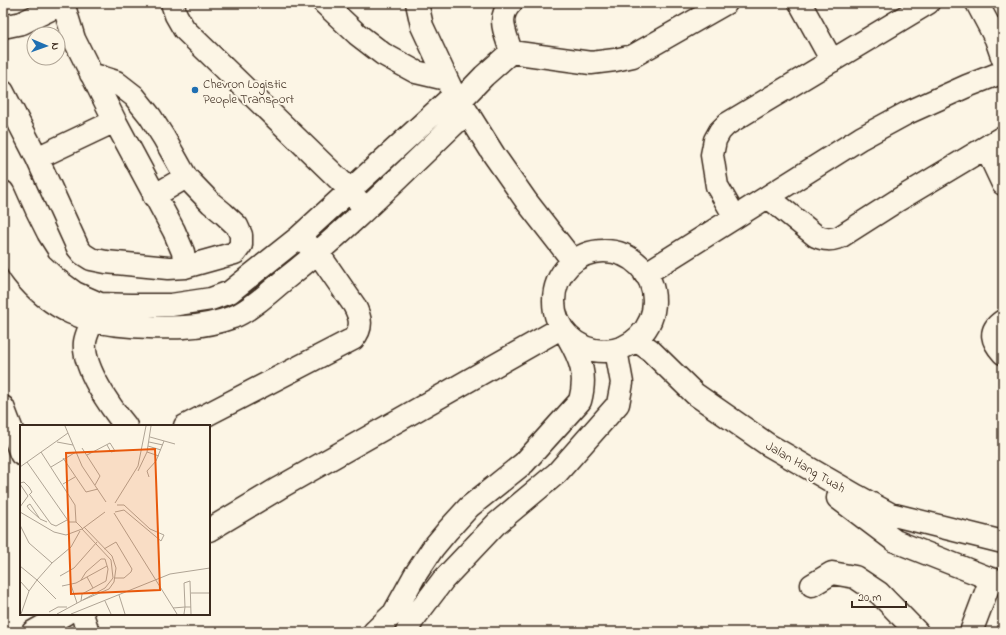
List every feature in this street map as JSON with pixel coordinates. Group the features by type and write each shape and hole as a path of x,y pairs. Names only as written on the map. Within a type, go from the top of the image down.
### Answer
{"street":[{"path":"3,27 22,23 63,3 74,39 154,196 174,231 183,252 185,267"},
{"path":"172,3 176,16 184,29 350,190 365,209"},
{"path":"324,3 357,34 383,54 457,97"},
{"path":"418,3 422,26 457,97 494,155 527,202 573,261"},
{"path":"511,3 505,11 503,26 511,52"},
{"path":"3,237 22,273 40,293 71,314 97,313 130,305 171,305 211,299 230,292 299,237 350,190 511,52 591,63 633,56 726,3"},
{"path":"800,3 832,61"},
{"path":"735,217 717,186 712,155 715,140 720,131 727,124 928,3"},
{"path":"646,274 861,138 907,113 966,86 1002,59 996,39 977,3"},
{"path":"3,92 37,158 78,248 83,254 91,259 106,262 168,268 185,267 235,253 241,245 241,235 237,226 211,203 186,177 150,116 134,96 116,82 91,74"},
{"path":"3,192 22,233 40,264 97,313 122,326 187,328 211,324 234,317 258,302 318,253 365,209 457,97"},
{"path":"37,158 115,121"},
{"path":"768,197 816,236 832,240 840,237 898,200 994,143 1003,184"},
{"path":"154,196 186,177"},
{"path":"187,425 353,339 359,333 360,324 356,309 318,253 299,237"},
{"path":"404,622 415,575 433,548 469,507 501,484 524,463 580,401 583,369 576,352 564,333 555,314 553,300 556,285 563,272 573,261 585,254 598,251 612,252 625,256 636,263 646,274 652,286 654,301 652,315 646,328 636,340 627,346 616,350 599,352 582,347 564,333"},
{"path":"171,305 172,328"},
{"path":"97,313 85,342 87,362 107,401 125,425"},
{"path":"1003,321 996,325 993,329 993,336 996,346 1003,353"},
{"path":"210,529 279,488 564,333"},
{"name":"Jalan Hang Tuah","path":"636,340 650,350 695,394 767,444 890,514 1003,542"},
{"path":"374,632 404,622 496,524 557,473 618,404 622,383 616,350"},
{"path":"3,407 20,451"},
{"path":"767,444 895,541 997,581 971,632"},
{"path":"812,585 832,573 855,577 879,593 917,632"},
{"path":"33,632 63,615"},
{"path":"82,615 88,632"}],"place":[{"name":"Chevron Logistic People Transport","path":"195,90"}]}
